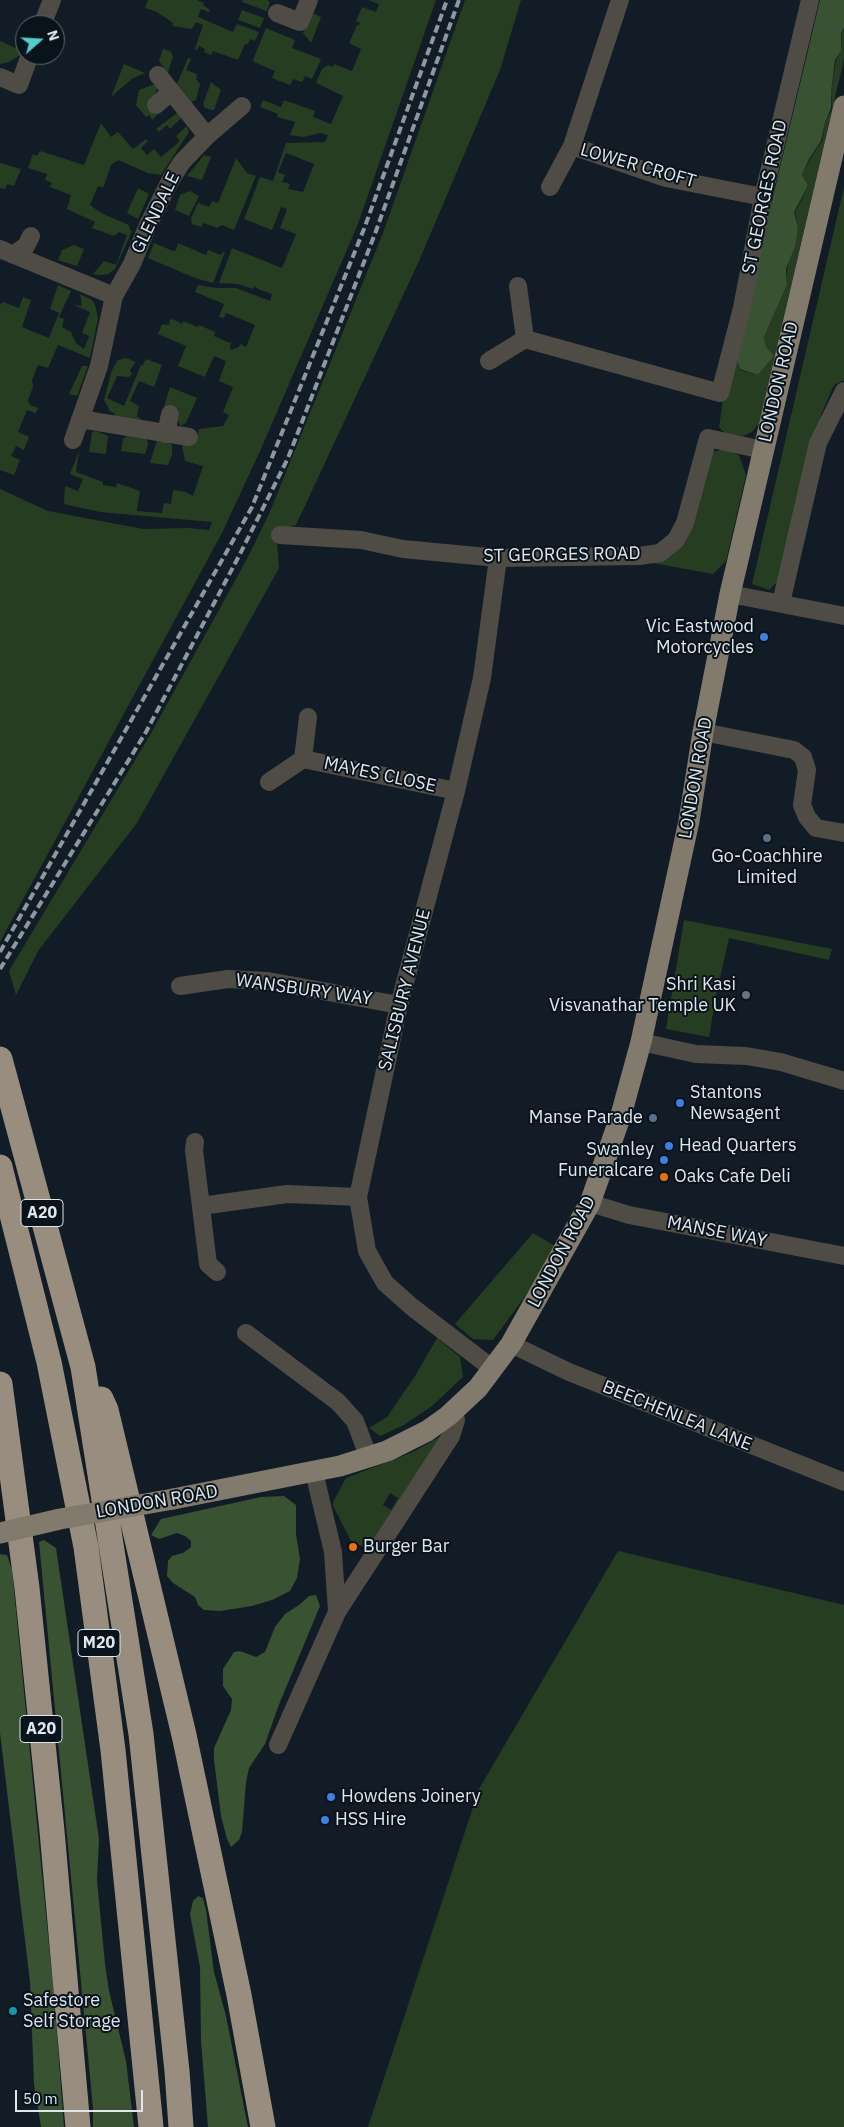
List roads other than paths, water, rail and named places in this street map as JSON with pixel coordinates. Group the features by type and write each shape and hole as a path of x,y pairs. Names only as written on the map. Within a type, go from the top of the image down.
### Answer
{"highway":[{"name":"A20","path":"0,1059 83,1366 106,1410 184,1735 239,1995 263,2127"},
{"name":"M20","path":"0,1167 49,1362 86,1547 113,1750 152,2127"},
{"name":"M20","path":"83,1366 141,1734 178,2071 181,2127"},
{"name":"A20","path":"0,1384 27,1588 54,1851 78,2127"}],"main road":[{"name":"LONDON ROAD","path":"0,1533 60,1519 314,1472 369,1458 409,1441 454,1411 478,1388 511,1344 590,1203 620,1115 641,1042 689,821 703,732 730,594 844,106"}],"street":[{"path":"46,15 52,0"},
{"path":"277,13 300,22 309,0"},
{"name":"LOWER CROFT","path":"550,187 572,146 620,0"},
{"name":"ST GEORGES ROAD","path":"525,339 720,393 742,308 763,197 810,0"},
{"path":"0,77 19,85 26,65"},
{"path":"158,75 207,136"},
{"path":"156,105 171,92"},
{"name":"GLENDALE","path":"72,440 99,366 114,296 132,264 148,225 171,179 182,162 207,136 242,106"},
{"name":"LOWER CROFT","path":"572,146 666,178 763,197"},
{"path":"7,252 26,246 31,236"},
{"path":"7,252 114,296"},
{"path":"489,361 525,339 518,286"},
{"path":"781,603 818,443 844,392"},
{"path":"166,434 170,414"},
{"path":"80,419 189,437"},
{"name":"ST GEORGES ROAD","path":"280,535 362,540 403,548 498,558 639,556 660,552 676,540 685,523 708,438 763,450"},
{"name":"SALISBURY AVENUE","path":"493,1369 412,1308 386,1283 367,1251 358,1197 399,1005 456,791 482,678 498,558"},
{"path":"730,594 844,616"},
{"name":"MAYES CLOSE","path":"303,759 308,717"},
{"path":"703,732 794,750 803,757 808,770 802,805 807,817 816,828 844,833"},
{"name":"MAYES CLOSE","path":"269,782 303,759 456,791"},
{"name":"WANSBURY WAY","path":"180,986 228,979 268,981 399,1005"},
{"path":"641,1042 696,1054 746,1056 781,1062 844,1081"},
{"path":"195,1142 194,1150 208,1264 217,1272"},
{"path":"201,1206 286,1194 358,1197"},
{"name":"MANSE WAY","path":"590,1203 629,1215 844,1256"},
{"path":"246,1333 338,1402 355,1421 369,1458"},
{"name":"BEECHENLEA LANE","path":"511,1344 568,1372 844,1482"},
{"path":"278,1744 337,1612 451,1436 456,1420 454,1411"},
{"path":"314,1472 333,1552 337,1612"}],"railway":[{"path":"0,952 252,507 364,229 447,0"},
{"path":"0,969 146,732 240,554 288,458 376,231 459,0"}],"place":[{"name":"Vic Eastwood Motorcycles","path":"764,637"},
{"name":"Go-Coachhire Limited","path":"767,838"},
{"name":"Shri Kasi Visvanathar Temple UK","path":"746,995"},
{"name":"Stantons Newsagent","path":"680,1103"},
{"name":"Manse Parade","path":"653,1118"},
{"name":"Head Quarters","path":"669,1146"},
{"name":"Swanley Funeralcare","path":"664,1160"},
{"name":"Oaks Cafe Deli","path":"664,1177"},
{"name":"Burger Bar","path":"353,1547"},
{"name":"Howdens Joinery","path":"331,1797"},
{"name":"HSS Hire","path":"325,1820"},
{"name":"Safestore Self Storage","path":"13,2011"}]}
